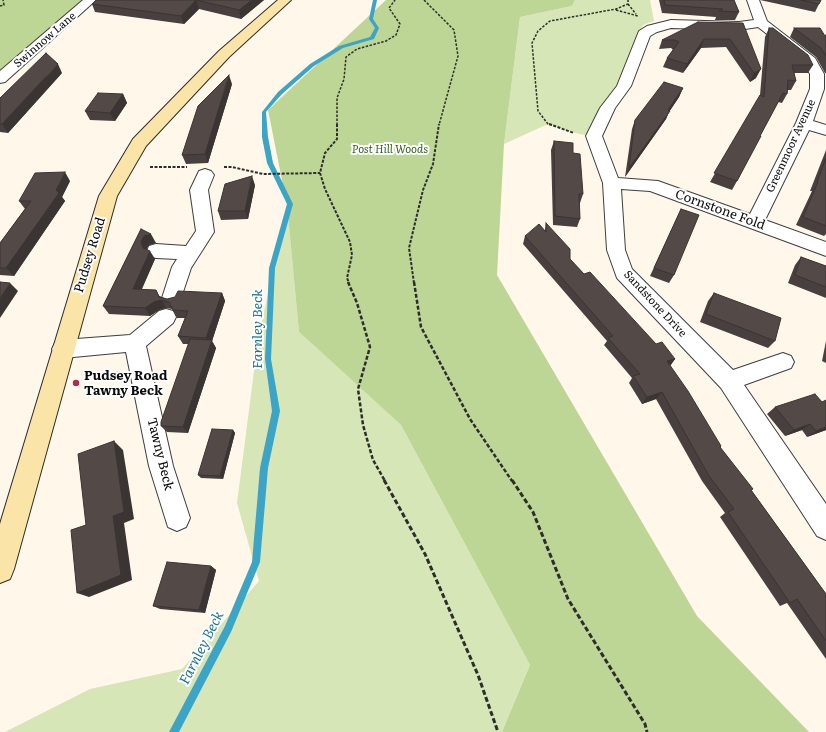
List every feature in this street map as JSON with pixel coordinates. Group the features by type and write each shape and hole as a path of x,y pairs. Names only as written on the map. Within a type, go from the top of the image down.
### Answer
{"main road":[{"name":"Pudsey Road","path":"0,569 108,196 139,143 224,54 285,0"}],"street":[{"name":"Swinnow Lane","path":"0,79 90,0"},
{"path":"753,0 761,23 810,61 826,60"},
{"path":"594,136 608,108 624,86 644,34 652,29 671,24 739,26 761,23"},
{"name":"Greenmoor Avenue","path":"755,222 804,123 817,89 817,74 810,61"},
{"path":"804,123 826,130"},
{"name":"Sandstone Drive","path":"594,136 612,183 616,250 624,273 729,381 826,527"},
{"path":"63,349 135,343 169,308 182,267 205,232 200,190 205,175"},
{"name":"Cornstone Fold","path":"612,183 652,186 755,222 826,249"},
{"path":"156,250 192,253"},
{"name":"Tawny Beck","path":"135,343 161,466 177,518"},
{"path":"729,381 783,362"}],"path":[{"path":"0,6 4,5 3,0"},
{"path":"395,0 389,8 400,24 396,35 386,41 357,49 346,57 344,79 337,98 336,139 326,153 320,172 325,189 350,242 352,256 346,278 357,303 370,347 358,388 363,425 373,460 425,554 478,675 498,732"},
{"path":"424,0 454,30 458,56 440,117 433,164 423,190 409,248 421,327 470,419 533,512 568,599 645,724 648,732"},
{"path":"628,0 628,4 640,19"},
{"path":"594,136 579,134 548,124 538,111 532,43 538,30 550,21 616,9 628,4"},
{"path":"616,9 636,14"},
{"path":"263,174 320,172"}],"green space":[{"path":"0,0 82,0 0,74"},
{"name":"Post Hill Woods","path":"386,0 575,0 572,6 520,17 504,144 497,275 697,616 809,732 502,732 530,665 401,425 299,332 287,205 268,110"},
{"path":"575,0 650,0 654,21 645,24 641,28 644,34 594,136 579,134 548,124 504,144 520,17 572,6"},
{"path":"287,205 299,332 401,425 530,665 502,732 5,732 90,689 182,669 259,581 237,503 258,340"}],"building":[{"path":"96,0 196,0 181,16 92,4"},
{"path":"196,0 252,0 239,10"},
{"path":"664,0 734,0 739,12 719,11 723,9 665,5"},
{"path":"801,0 821,0 819,4"},
{"path":"698,22 743,23 761,69 754,73 730,39 704,39 687,64 667,58 679,42 674,40 662,40"},
{"path":"769,28 773,28 808,55 813,65 792,65 796,81 788,80 787,94 783,93 737,181 714,173 760,95 764,97"},
{"path":"794,28 820,28 825,36 826,35 826,56 821,48"},
{"path":"46,53 58,64 2,124 0,124 0,98"},
{"path":"229,75 205,154 182,155 198,106"},
{"path":"664,82 683,88 668,110 670,111 629,168 635,120"},
{"path":"98,93 123,94 110,113 85,111"},
{"path":"554,141 573,143 573,153 580,154 583,194 579,194 580,219 555,216"},
{"path":"826,158 826,226 803,217 818,182"},
{"path":"65,172 56,190 59,193 6,268 0,268 0,243 31,201 19,201 35,173"},
{"path":"252,176 245,211 218,211 225,184"},
{"path":"681,209 699,215 674,275 654,268"},
{"path":"546,223 570,249 570,259 584,274 590,272 656,344 662,342 675,359 667,361 688,391 721,446 720,447 753,489 751,490 826,594 826,641 797,599 790,603 728,512 734,509 709,476 662,392 647,397 633,376 640,374 608,338 613,336 525,236 539,224 546,232"},
{"path":"141,229 151,234 144,236 141,242 143,248 150,251 133,289 156,290 159,297 167,299 175,297 178,291 222,293 206,338 178,336 188,311 173,310 169,302 161,300 154,302 145,308 103,306"},
{"path":"801,257 826,266 826,287 795,275"},
{"path":"0,282 10,283 0,298"},
{"path":"714,293 781,318 775,341 706,314"},
{"path":"190,339 212,340 183,427 161,426 161,422"},
{"path":"815,394 822,402 826,400 826,427 816,431 810,424 794,430 775,407"},
{"path":"212,429 233,430 220,476 198,475"},
{"path":"114,441 124,512 113,516 121,575 77,593 71,530 86,525 78,454"},
{"path":"167,562 211,566 199,610 153,606"}],"waterway":[{"name":"Farnley Beck","path":"174,732 228,629 256,562 264,468 276,411 268,359 272,268 290,204 270,163 265,137 264,112 280,93 312,65 341,47 372,38 377,28 371,19 375,0"}],"place":[{"name":"Pudsey Road Tawny Beck","path":"76,383"}]}
